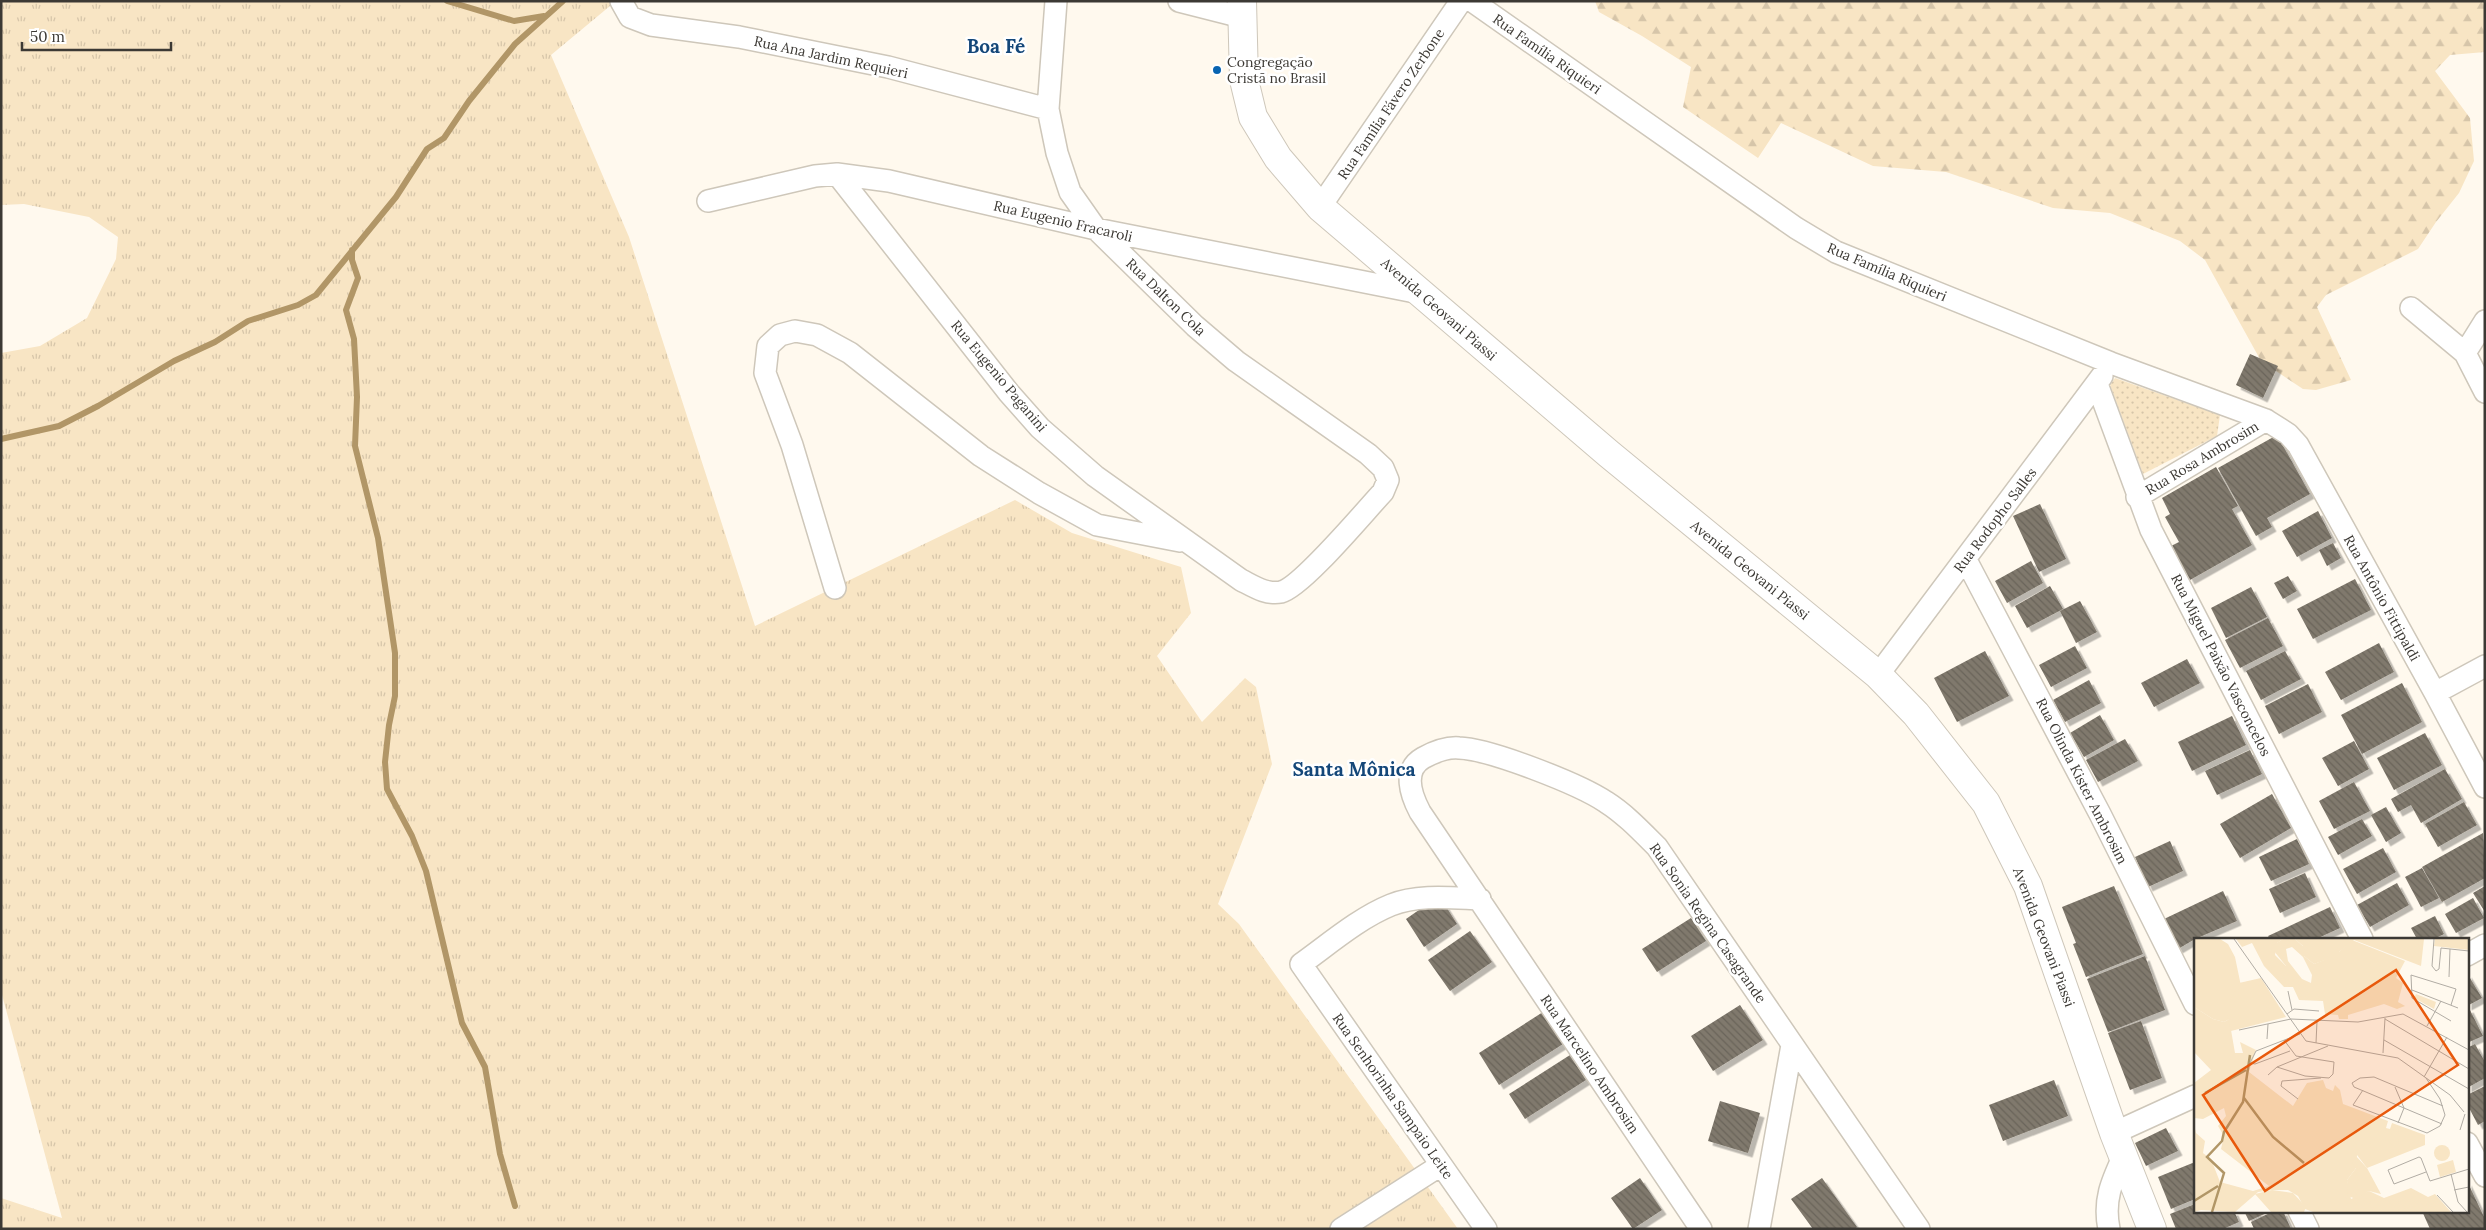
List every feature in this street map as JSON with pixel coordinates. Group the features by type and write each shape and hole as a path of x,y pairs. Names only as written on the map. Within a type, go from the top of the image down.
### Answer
{"main road":[{"name":"Avenida Geovani Piassi","path":"1242,9 1244,80 1253,117 1278,158 1320,207 1609,454 1878,675 1916,714 1986,803 2028,886 2119,1144 2152,1229"}],"street":[{"name":"Rua Ana Jardim Requieri","path":"621,1 630,17 651,25 739,37 888,67 1048,109"},
{"name":"Rua Dalton Cola","path":"1056,1 1048,109 1057,154 1070,192 1096,229 1195,326 1236,361 1368,454 1383,468"},
{"path":"1179,1 1242,9"},
{"name":"Rua Família Fávero Zerbone","path":"1320,207 1461,1"},
{"name":"Rua Família Riquieri","path":"1472,1 1796,228 1836,252 2111,363 2266,420"},
{"name":"Rua Eugenio Fracaroli","path":"708,201 815,176 837,174 889,181 1096,229 1420,293"},
{"name":"Rua Eugenio Paganini","path":"837,174 1040,428 1095,476 1185,542 1241,580 1266,592 1282,592 1302,577 1382,492 1388,480 1383,468"},
{"path":"2411,308 2465,353 2485,392"},
{"path":"2465,353 2485,321"},
{"path":"836,588 792,445 765,373 768,346 780,335 795,331 817,336 850,352 981,456 1039,493 1097,525 1185,542"},
{"name":"Rua Rodopho Salles","path":"1878,675 1966,560 2111,363"},
{"name":"Rua Miguel Paixão Vasconcelos","path":"2096,384 2151,530 2361,938"},
{"name":"Rua Rosa Ambrosim","path":"2137,497 2266,420"},
{"name":"Rua Antônio Fittipaldi","path":"2266,420 2288,434 2298,445 2485,787"},
{"name":"Rua Olinda Kister Ambrosim","path":"1966,560 2100,814 2194,1002"},
{"path":"2435,693 2485,666"},
{"name":"Rua Sonia Regina Casagrande","path":"1480,899 1420,812 1411,795 1410,778 1413,768 1420,760 1437,751 1458,747 1482,751 1579,788 1606,802 1634,823 1657,847 1919,1229"},
{"name":"Rua Senhorinha Sampaio Leite","path":"1480,899 1423,898 1392,904 1359,922 1301,964 1486,1229"},
{"name":"Rua Marcelino Ambrosim","path":"1480,899 1701,1229"},
{"path":"2468,954 2485,945"},
{"path":"1759,1229 1792,1045"},
{"path":"2109,1229 2107,1219 2108,1188 2119,1144 2194,1097"},
{"path":"2468,1145 2485,1176"},
{"path":"1341,1229 1441,1165"},
{"path":"2300,1212 2308,1229"}],"green space":[{"path":"1,1 616,1 551,55 629,237 755,626 1015,500 1072,533 1181,567 1191,613 1157,656 1202,722 1245,678 1256,687 1272,764 1218,904 1239,924 1458,1229 1,1229 1,1198 62,1218 1,991 1,353 40,346 87,318 116,259 118,237 89,217 24,204 1,205"},
{"path":"1595,1 2485,1 2485,52 2450,55 2435,71 2470,118 2474,161 2459,193 2418,249 2326,295 2317,307 2351,380 2316,390 2303,389 2261,361 2205,260 2180,241 2110,213 2053,208 1946,172 1873,166 1781,123 1758,158 1683,107 1691,67 1599,12"},
{"path":"2115,378 2220,415 2217,436 2143,474 2110,385"}],"building":[{"path":"2250,354 2278,366 2263,398 2236,385"},
{"path":"2277,435 2310,494 2267,518 2272,527 2256,536 2218,468"},
{"path":"2216,467 2238,506 2232,509 2252,545 2190,580 2171,546 2179,542 2165,517 2170,514 2162,498"},
{"path":"2040,504 2066,559 2039,572 2013,516"},
{"path":"2318,511 2332,538 2297,557 2282,531"},
{"path":"2333,543 2341,558 2327,566 2319,550"},
{"path":"2031,561 2043,583 2007,603 1995,581"},
{"path":"2288,576 2297,591 2283,599 2274,583"},
{"path":"2355,579 2371,610 2313,639 2297,609"},
{"path":"2050,586 2063,609 2027,628 2015,606"},
{"path":"2251,587 2267,617 2226,638 2211,608"},
{"path":"2080,601 2097,632 2076,643 2060,611"},
{"path":"2268,618 2283,646 2240,668 2225,640"},
{"path":"2379,643 2394,672 2341,700 2325,672"},
{"path":"2075,646 2087,668 2051,687 2039,665"},
{"path":"1985,651 2009,696 1957,722 1934,678"},
{"path":"2285,651 2301,679 2261,700 2246,671"},
{"path":"2187,659 2200,683 2154,707 2141,683"},
{"path":"2089,680 2101,703 2065,722 2053,700"},
{"path":"2402,683 2422,722 2362,754 2341,715"},
{"path":"2308,684 2322,712 2279,734 2265,706"},
{"path":"2100,715 2114,740 2084,757 2070,733"},
{"path":"2232,716 2246,745 2192,771 2178,742"},
{"path":"2425,733 2442,765 2394,790 2377,758"},
{"path":"2125,739 2138,761 2098,782 2086,760"},
{"path":"2354,741 2369,769 2338,786 2322,758"},
{"path":"2250,750 2262,774 2217,795 2205,771"},
{"path":"2445,769 2462,799 2421,823 2411,805 2398,812 2391,799"},
{"path":"2354,782 2370,811 2334,829 2319,801"},
{"path":"2272,794 2291,828 2240,858 2220,824"},
{"path":"2464,802 2477,825 2438,847 2425,824"},
{"path":"2386,807 2401,833 2386,842 2371,815"},
{"path":"2362,819 2372,836 2338,855 2328,837"},
{"path":"2483,833 2485,878 2442,902 2422,867"},
{"path":"2297,839 2309,864 2271,881 2259,857"},
{"path":"2170,841 2183,871 2148,887 2135,857"},
{"path":"2383,848 2396,872 2357,894 2343,869"},
{"path":"2422,868 2439,898 2421,907 2405,877"},
{"path":"2305,873 2316,897 2280,913 2269,889"},
{"path":"2397,883 2409,905 2370,927 2357,905"},
{"path":"2114,886 2143,954 2086,977 2073,944 2076,943 2062,907"},
{"path":"2485,886 2485,912 2473,893"},
{"path":"2223,891 2237,921 2194,938 2178,949 2164,919"},
{"path":"2473,898 2484,918 2456,933 2445,914"},
{"path":"1426,905 1445,905 1457,924 1424,947 1406,919"},
{"path":"2330,907 2340,928 2318,938 2269,938 2268,936"},
{"path":"2435,916 2444,934 2436,938 2416,938 2411,928"},
{"path":"1691,918 1706,941 1657,972 1642,949"},
{"path":"1470,931 1492,962 1450,991 1428,960"},
{"path":"2145,956 2165,1010 2108,1032 2087,979"},
{"path":"2468,975 2482,998 2468,1005"},
{"path":"1740,1005 1763,1040 1713,1071 1691,1036"},
{"path":"2468,1008 2483,1036 2468,1043"},
{"path":"1543,1012 1563,1044 1499,1085 1479,1053"},
{"path":"2141,1021 2162,1078 2130,1090 2108,1033"},
{"path":"2475,1044 2485,1062 2485,1078 2468,1087 2468,1048"},
{"path":"1570,1055 1586,1080 1525,1119 1509,1094"},
{"path":"2054,1080 2068,1116 2003,1141 1989,1105"},
{"path":"2485,1086 2485,1121 2478,1125 2468,1106 2468,1094"},
{"path":"1720,1101 1760,1113 1748,1153 1708,1141"},
{"path":"2166,1128 2178,1151 2146,1166 2135,1143"},
{"path":"2194,1162 2194,1199 2171,1209 2158,1177"},
{"path":"1640,1178 1662,1210 1633,1229 1611,1198"},
{"path":"1822,1178 1857,1227 1855,1229 1813,1229 1791,1199"},
{"path":"2468,1183 2485,1219 2485,1229 2430,1229 2422,1212 2468,1212"},
{"path":"2194,1204 2194,1212 2234,1212 2239,1222 2223,1229 2176,1229 2170,1214"},
{"path":"2244,1212 2269,1212 2249,1221"},
{"path":"2272,1212 2283,1212 2291,1229 2254,1229 2251,1222"}],"waterway":[{"path":"447,1 514,21 544,16"},
{"path":"1,439 59,426 98,406 174,361 215,342 248,321 298,305 316,295 396,197 427,149 444,138 469,101 515,44 563,1"},
{"path":"352,250 352,260 358,278 346,310 354,339 357,397 355,446 378,538 395,653 395,696 389,725 385,762 387,789 412,836 426,871 462,1023 485,1067 500,1154 515,1206"}],"place":[{"name":"Congregação Cristã no Brasil","path":"1217,70"}],"district":[{"name":"Boa Fé","path":"996,46"},
{"name":"Santa Mônica","path":"1354,769"}]}
